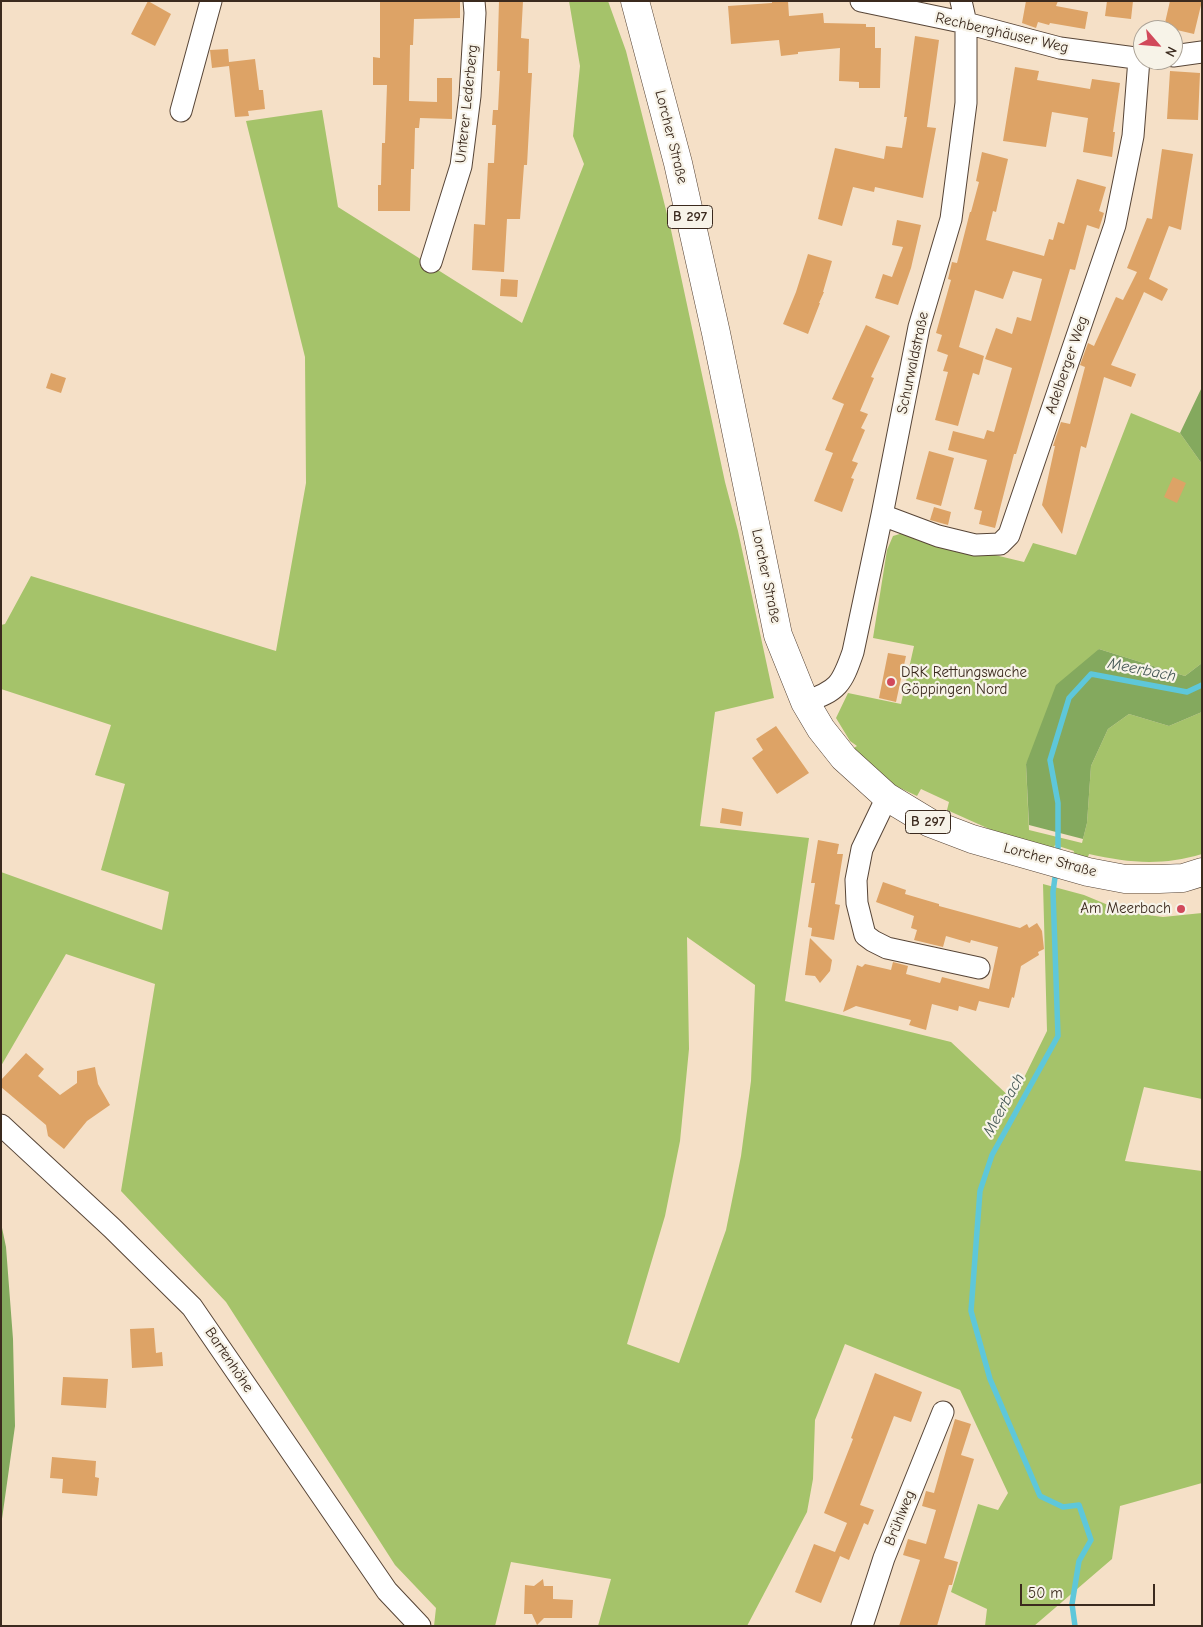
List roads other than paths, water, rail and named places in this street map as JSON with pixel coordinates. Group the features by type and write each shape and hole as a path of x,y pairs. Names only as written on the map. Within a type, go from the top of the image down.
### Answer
{"main road":[{"name":"Lorcher Straße","path":"635,1 678,162 716,333 778,635 805,702 821,729 844,758 887,798 930,823 972,839 1088,872 1125,879 1159,880 1183,878 1202,872"}],"street":[{"path":"181,111 211,1"},
{"name":"Unterer Lederberg","path":"431,262 461,166 470,96 475,13 474,1"},
{"name":"Rechberghäuser Weg","path":"861,1 966,23 1060,48 1133,58"},
{"name":"Schurwaldstraße","path":"805,702 826,695 846,673 882,515 919,327 951,219 966,103 966,23 961,1"},
{"path":"1183,55 1202,52"},
{"name":"Adelberger Weg","path":"882,515 938,536 975,545 1000,544 1009,535 1115,226 1133,136 1140,70"},
{"path":"887,798 862,849 856,880 857,903 866,935 887,948 979,968"},
{"name":"Bartenhöhe","path":"1,1125 112,1228 192,1307 387,1591 420,1626"},
{"name":"Brühlweg","path":"862,1626 884,1558 943,1412"}],"waterway":[{"name":"Meerbach","path":"1058,856 1058,803 1050,760 1069,698 1091,674 1187,692 1202,685"},
{"name":"Meerbach","path":"1056,870 1053,892 1058,1036 992,1155 980,1191 971,1311 990,1379 1040,1496 1063,1507 1079,1505 1091,1540 1079,1561 1072,1604 1075,1626"}],"place":[{"name":"DRK Rettungswache Göppingen Nord","path":"891,682"},
{"name":"Am Meerbach","path":"1181,909"}]}
